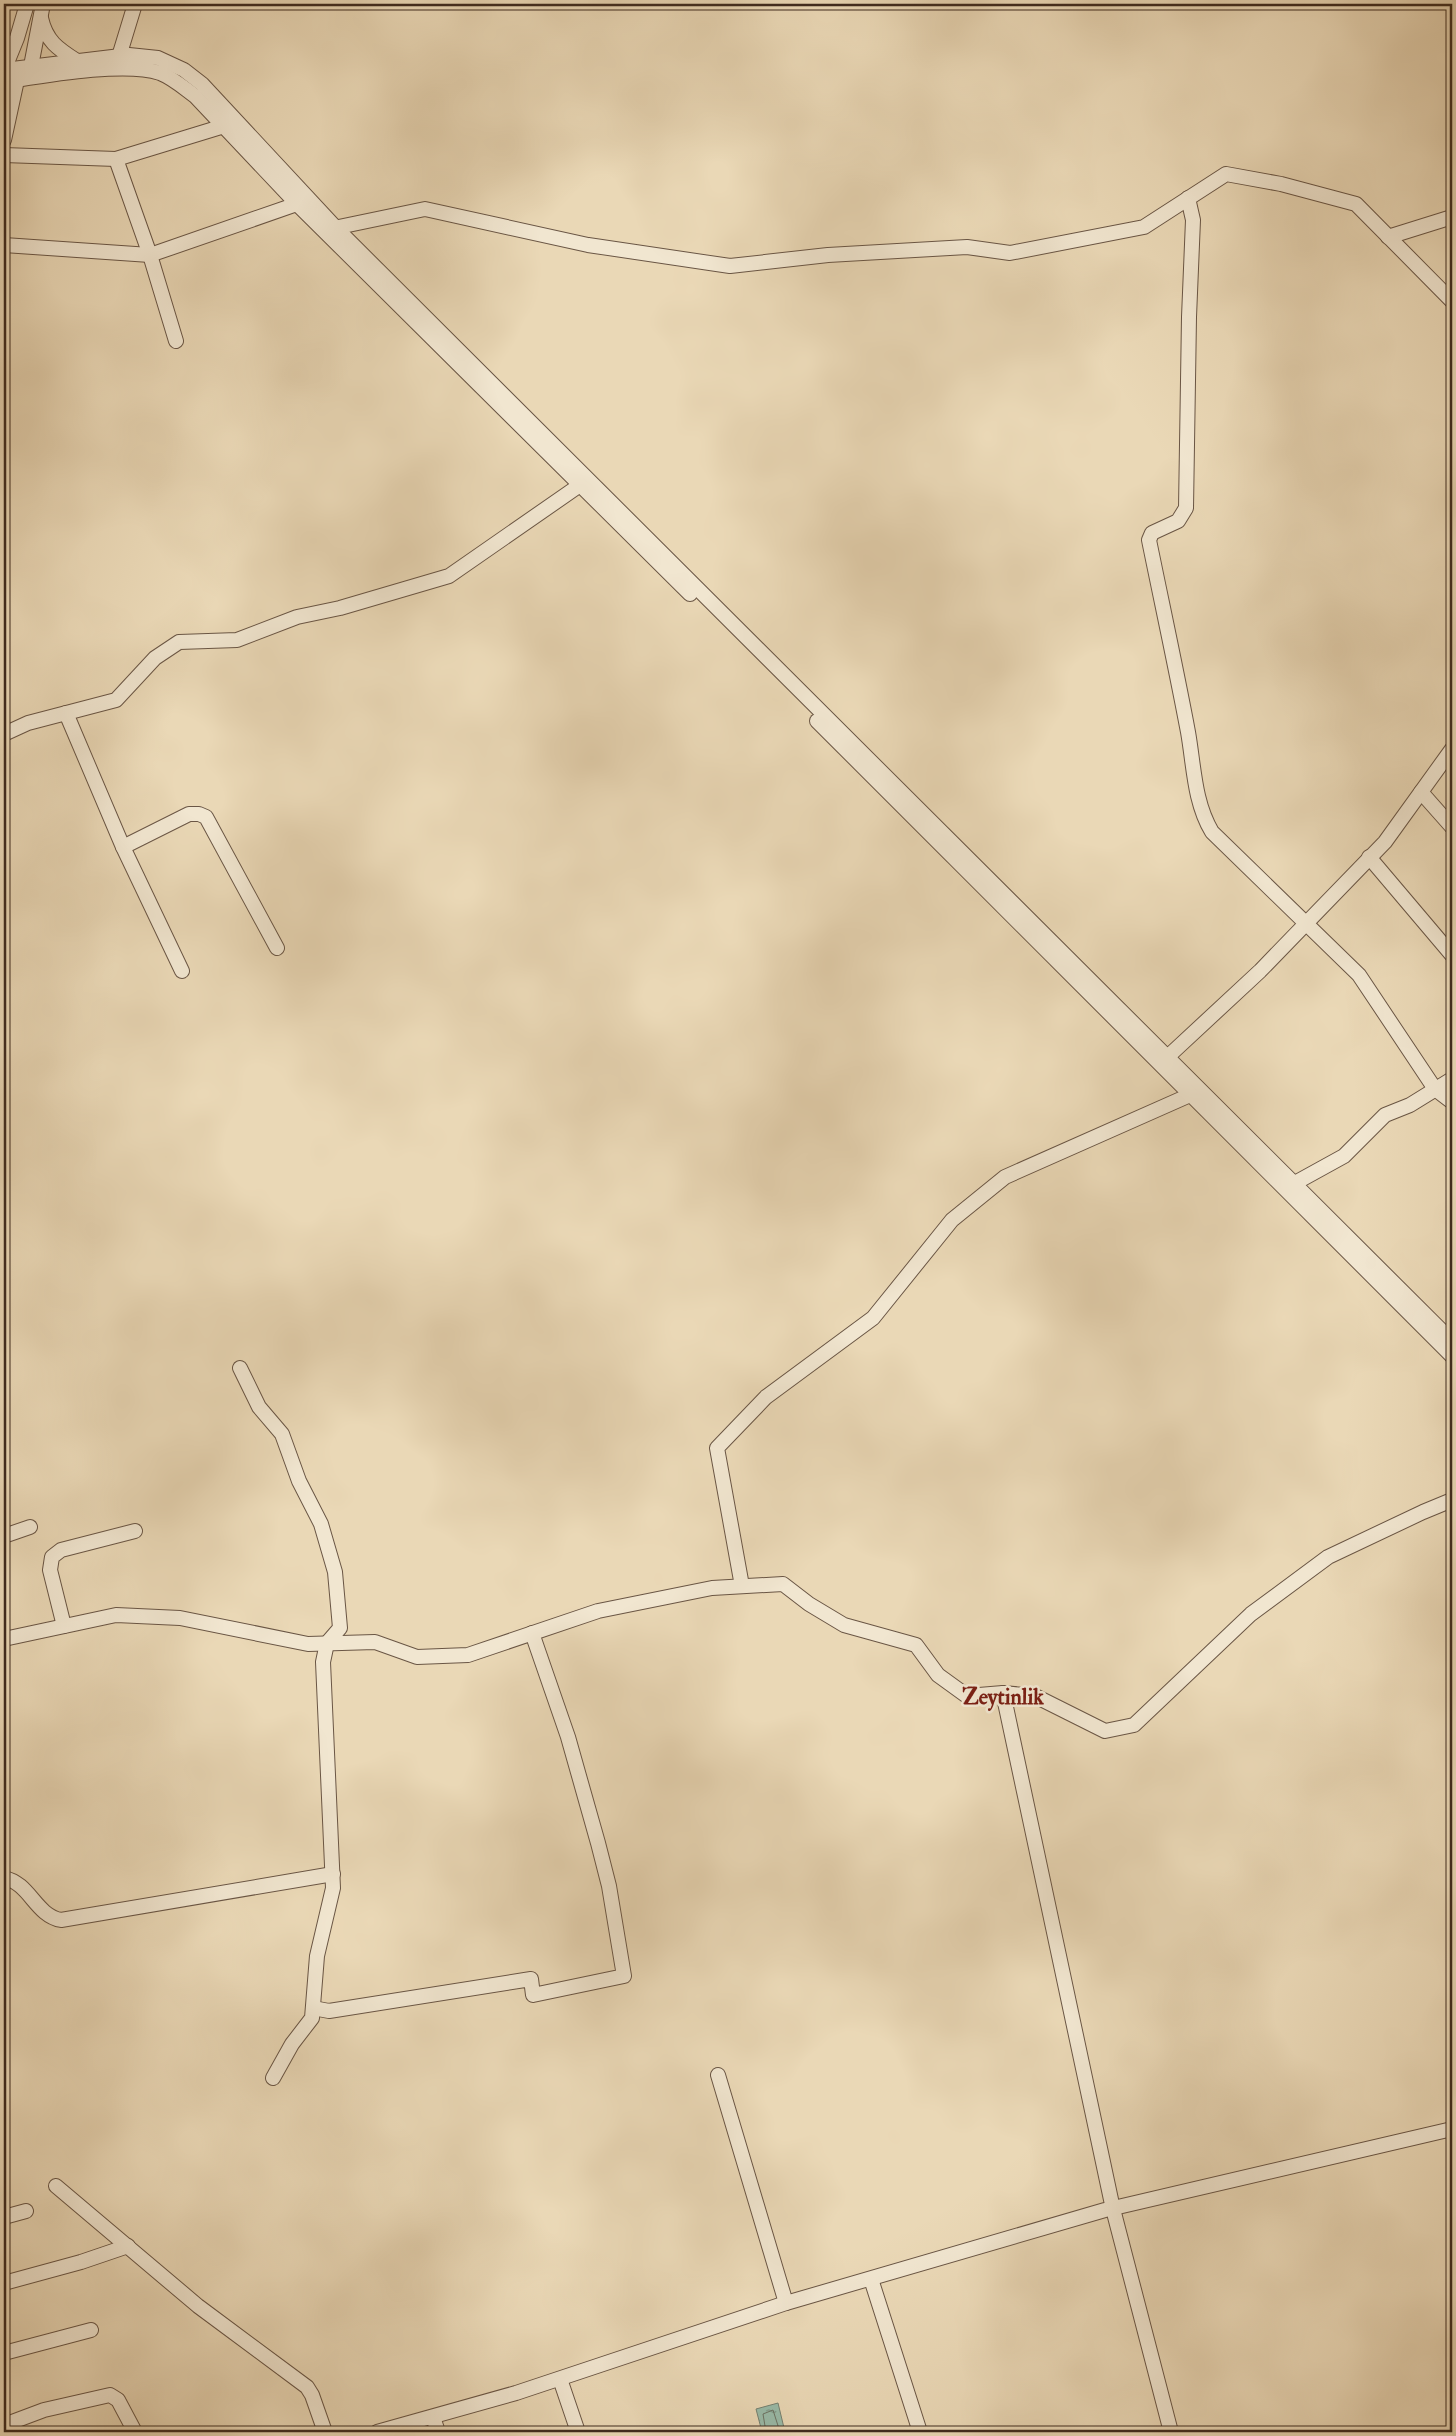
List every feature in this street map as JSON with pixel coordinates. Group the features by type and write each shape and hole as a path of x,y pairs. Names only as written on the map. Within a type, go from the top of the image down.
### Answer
{"street":[{"path":"4,140 7,77 27,4"},
{"path":"118,62 135,4"},
{"path":"31,72 42,9"},
{"path":"42,9 44,32 50,41 77,61"},
{"path":"31,72 118,62 142,55 158,58 184,70 202,84 330,229 580,485 1164,1060 1295,1183 1452,1341"},
{"path":"7,77 77,61 118,62 160,73 195,96 297,204 330,229 1164,1060 1190,1095 1452,1356"},
{"path":"4,155 116,159 224,126"},
{"path":"116,159 150,255 176,341"},
{"path":"330,229 425,209 588,245 730,266 828,255 967,247 1010,253 1144,227 1226,174 1281,184 1356,204 1452,301"},
{"path":"1188,198 1193,220 1186,508 1178,521 1152,533 1149,540 1188,732 1198,800 1204,820 1212,832 1358,975 1435,1089 1452,1102"},
{"path":"4,245 150,255 297,204"},
{"path":"1388,237 1452,217"},
{"path":"4,734 28,723 116,700 155,658 180,642 238,640 297,617 340,608 448,576 580,485"},
{"path":"66,713 123,847 182,972"},
{"path":"1164,1060 1260,971 1385,842 1452,750"},
{"path":"1421,792 1452,827"},
{"path":"123,847 189,814 199,814 206,817 278,948"},
{"path":"1370,857 1452,955"},
{"path":"1295,1183 1344,1156 1385,1115 1410,1106 1452,1079"},
{"path":"742,1586 717,1448 766,1396 873,1318 952,1220 1005,1177 1190,1095"},
{"path":"240,1368 259,1407 282,1434 299,1481 321,1524 335,1572 340,1628 327,1644 323,1662 333,1888 317,1956 312,2018 292,2044 274,2078"},
{"path":"4,1639 116,1615 180,1618 308,1644 375,1642 418,1657 468,1655 598,1611 712,1588 783,1584 809,1604 844,1625 916,1645 938,1675 967,1696 1003,1694 1035,1696 1105,1731 1134,1725 1251,1614 1328,1557 1452,1500"},
{"path":"4,1536 30,1528"},
{"path":"64,1626 50,1570 50,1562 54,1554 61,1550 136,1532"},
{"path":"313,2008 329,2011 531,1980 533,1995 624,1976 609,1886 598,1843 568,1736 532,1633"},
{"path":"1003,1694 1113,2209 1171,2432"},
{"path":"4,1878 20,1884 46,1914 62,1920 333,1874"},
{"path":"718,2075 786,2303"},
{"path":"378,2432 560,2379 786,2303 1113,2209 1452,2129"},
{"path":"56,2186 198,2306 307,2387 312,2395 325,2432"},
{"path":"4,2217 26,2211"},
{"path":"4,2283 128,2246"},
{"path":"871,2279 920,2432"},
{"path":"4,2353 91,2330"},
{"path":"560,2379 578,2432"},
{"path":"4,2426 44,2410 110,2395 118,2400 135,2432"},
{"path":"433,2417 438,2432"}],"water":[{"path":"778,2403 785,2432 762,2432 756,2409"}],"district":[{"name":"Zeytinlik","path":"1003,1696"}]}
